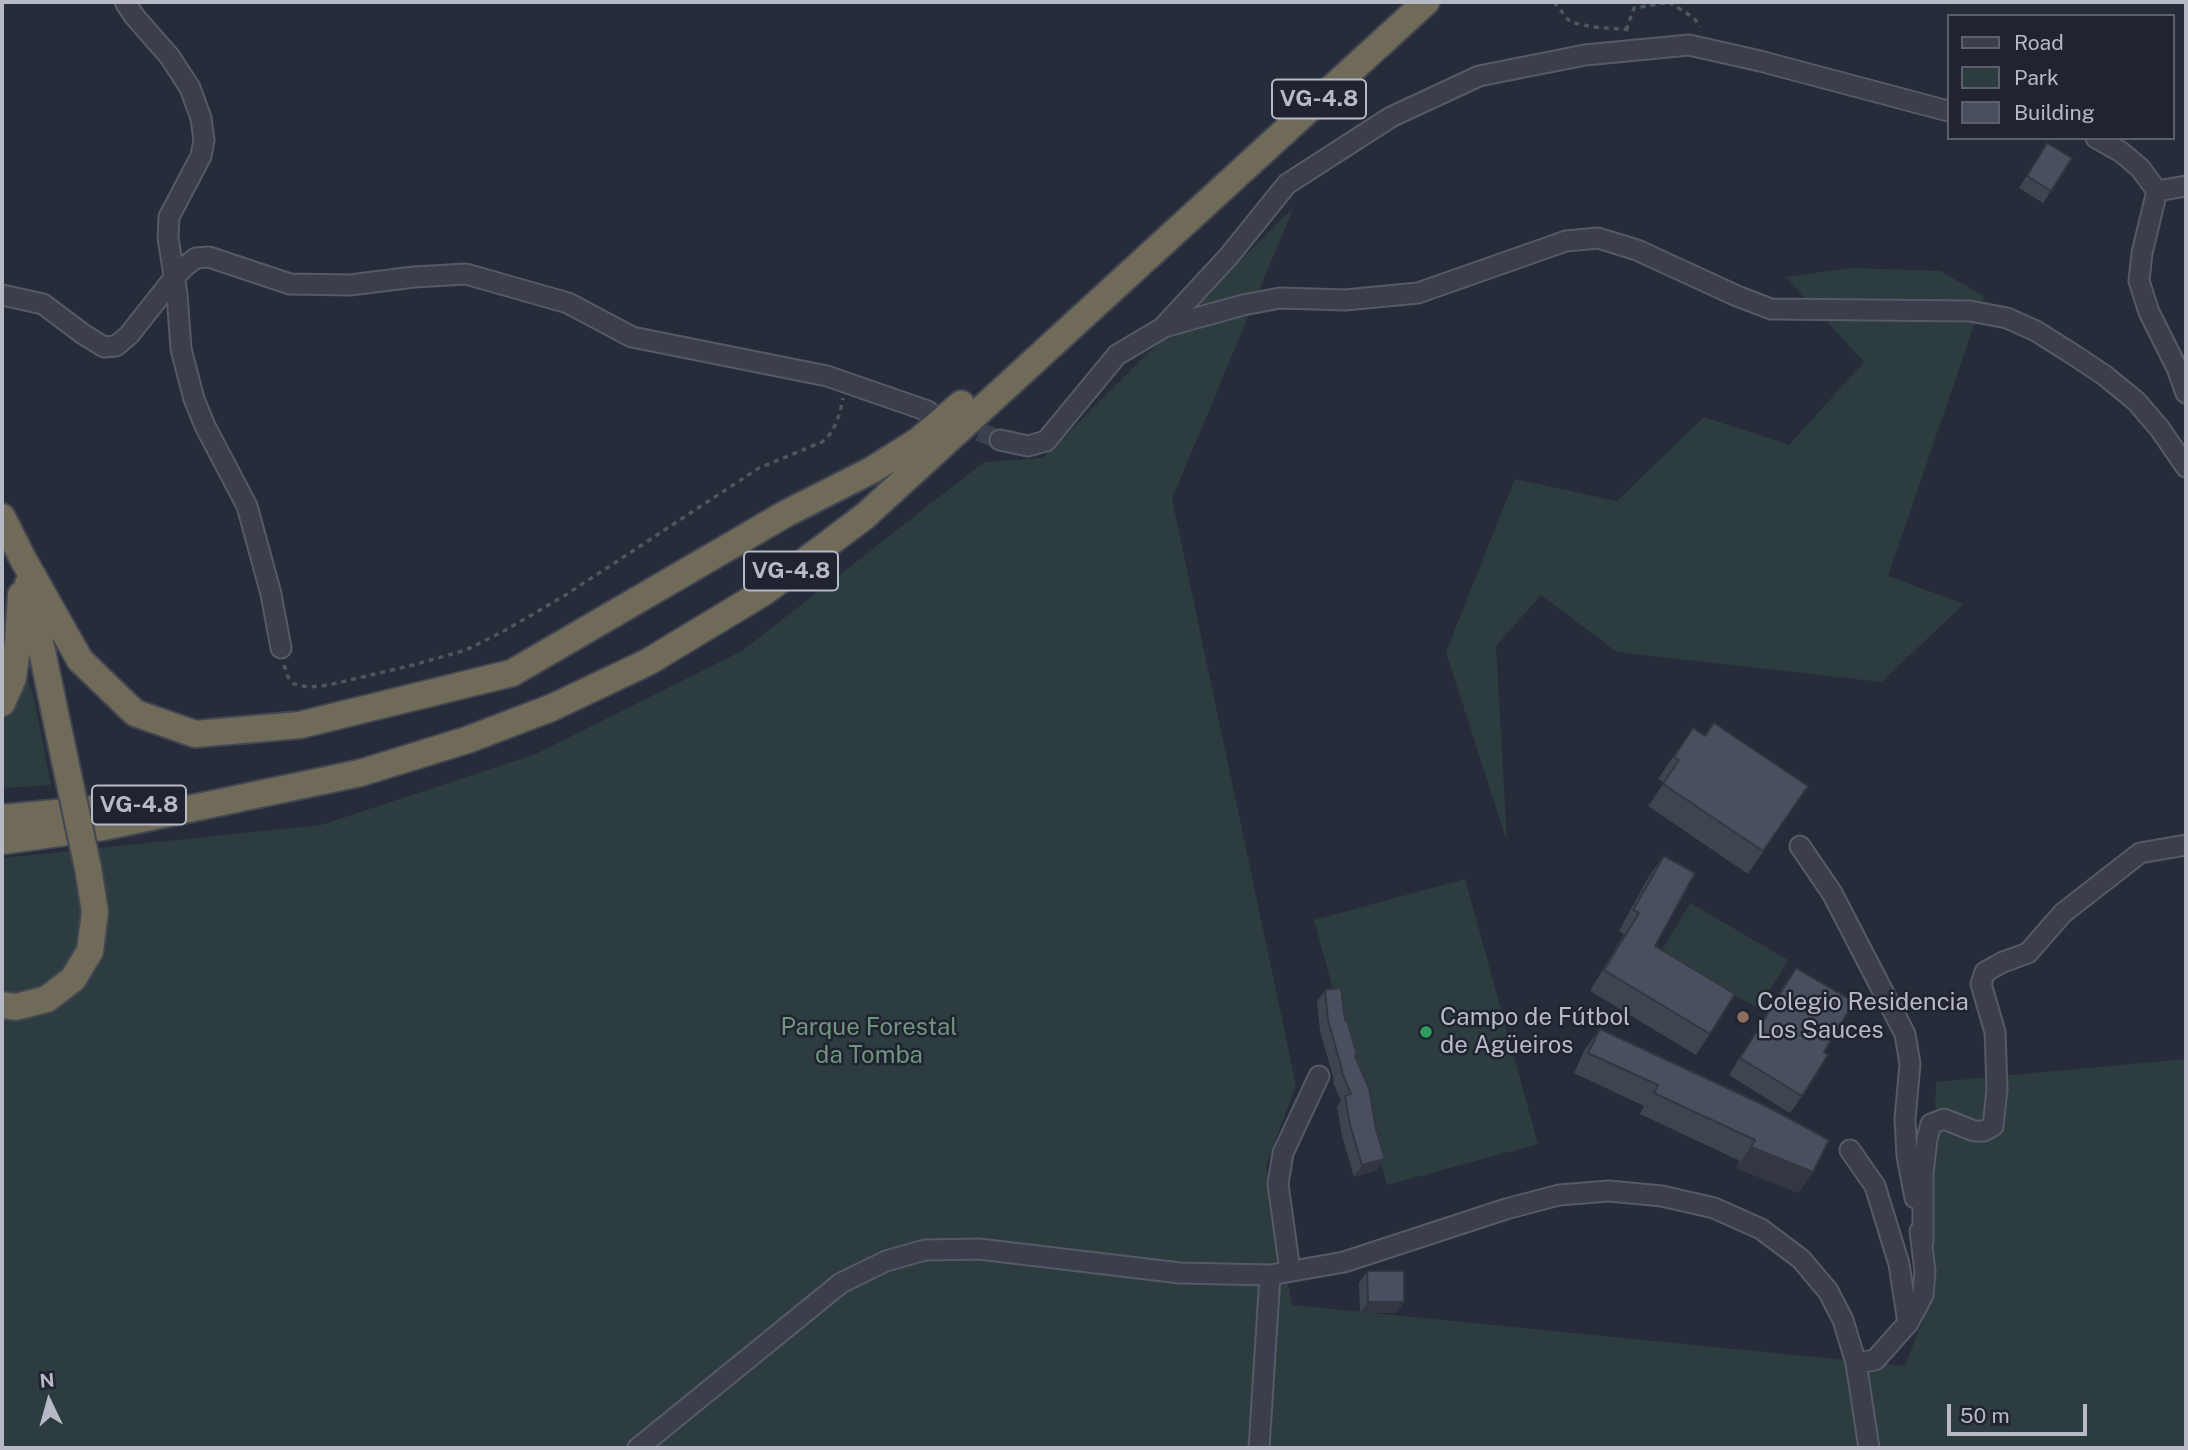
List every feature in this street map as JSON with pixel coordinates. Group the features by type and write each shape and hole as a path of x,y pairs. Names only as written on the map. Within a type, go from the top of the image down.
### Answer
{"highway":[{"name":"VG-4.8","path":"2,818 276,791 360,773 467,740 551,708 648,662 764,592 865,516 1426,2"},
{"path":"2,517 80,660 135,713 195,734 300,725 512,673 787,513 873,470 918,441 1139,244 1213,196"},
{"path":"2,703 13,678 19,641 23,559"},
{"path":"2,1005 16,1007 47,999 74,979 90,951 95,912 23,559"},
{"path":"2,841 103,827 276,791"}],"street":[{"path":"125,2 170,57 190,88 201,118 204,140 201,156 169,217 168,238 177,294 181,349 187,376 205,426 247,506 271,594 281,648"},
{"path":"1164,327 1229,256 1287,184 1391,117 1479,76 1585,55 1689,45 1946,110"},
{"path":"2100,140 2121,152 2140,168 2157,191"},
{"path":"2157,191 2186,186"},
{"path":"2157,191 2142,253 2139,281 2149,312 2177,368 2186,393"},
{"path":"1000,440 1028,446 1046,441 1117,355 1164,327 1243,305 1280,298 1345,300 1418,293 1566,241 1598,238 1637,250 1771,309 1958,310 2007,318 2036,331 2126,392 2160,429 2186,467"},
{"path":"2,295 43,304 104,347 116,346 129,335 174,278 196,258 209,257 290,284 350,285 466,274 568,303 632,337 827,376 928,411"},
{"path":"1856,1363 1875,1360 1908,1323 1923,1295 1923,1174 1931,1124 1944,1119 1974,1131 1993,1126 1997,1089 1995,1032 1981,984 1985,972 2028,953 2063,913 2140,853 2186,845"},
{"path":"1800,846 1832,893 1905,1034 1910,1064 1905,1119 1907,1156 1923,1242"},
{"path":"1290,1271 1278,1184 1283,1153 1319,1076"},
{"path":"1850,1150 1875,1186 1899,1264 1908,1323"},
{"path":"638,1448 841,1283 886,1262 925,1250 979,1249 1180,1273 1270,1275 1344,1262 1506,1209 1559,1195 1609,1191 1662,1196 1714,1208 1761,1228 1801,1259 1828,1291 1843,1320 1856,1363 1869,1448"},
{"path":"1259,1448 1270,1275"}],"path":[{"path":"1554,2 1570,22 1593,27 1636,30"},
{"path":"1626,30 1634,8 1669,2 1694,18 1716,53"},
{"path":"281,648 288,677 294,684 309,687 329,685 414,665 466,650 564,596 759,468 822,442 832,432 840,413 846,383"}],"green space":[{"name":"Parque Forestal da Tomba","path":"1294,207 1172,499 1296,1085 1266,1166 1292,1305 1905,1366 1931,1299 1936,1082 2186,1059 2186,1448 2,1448 2,858 321,825 536,754 742,651 984,462 1043,458"},
{"path":"1851,268 1940,271 1984,296 1888,576 1964,604 1881,682 1617,652 1541,595 1496,646 1507,842 1446,652 1515,479 1617,501 1704,417 1789,445 1864,362 1786,277"},
{"path":"2,606 34,698 51,785 2,788"},
{"name":"Campo de Fútbol de Agüeiros","path":"1465,879 1538,1144 1387,1185 1314,920"},
{"path":"1690,903 1788,960 1759,1009 1661,952"}],"building":[{"path":"2047,143 2072,158 2051,191 2027,176"},
{"path":"1714,723 1808,786 1763,851 1663,784 1679,760 1674,757 1693,728 1705,736"},
{"path":"1664,856 1695,873 1655,946 1735,994 1710,1034 1604,970 1639,913 1633,910"},
{"path":"1796,968 1854,1002 1824,1052 1828,1055 1802,1096 1740,1058"},
{"path":"1341,988 1345,1020 1357,1055 1355,1056 1369,1088 1376,1129 1385,1159 1362,1165 1345,1096 1351,1094 1341,1070 1328,1020 1325,990"},
{"path":"1600,1029 1770,1108 1829,1140 1813,1172 1751,1147 1755,1140 1654,1093 1658,1085 1588,1053"},
{"path":"1367,1271 1404,1271 1404,1302 1368,1302"}],"tunnel":[{"path":"952,421 1000,440"}],"place":[{"name":"Colegio Residencia Los Sauces","path":"1743,1017"},
{"name":"Campo de Fútbol de Agüeiros","path":"1426,1032"}]}
